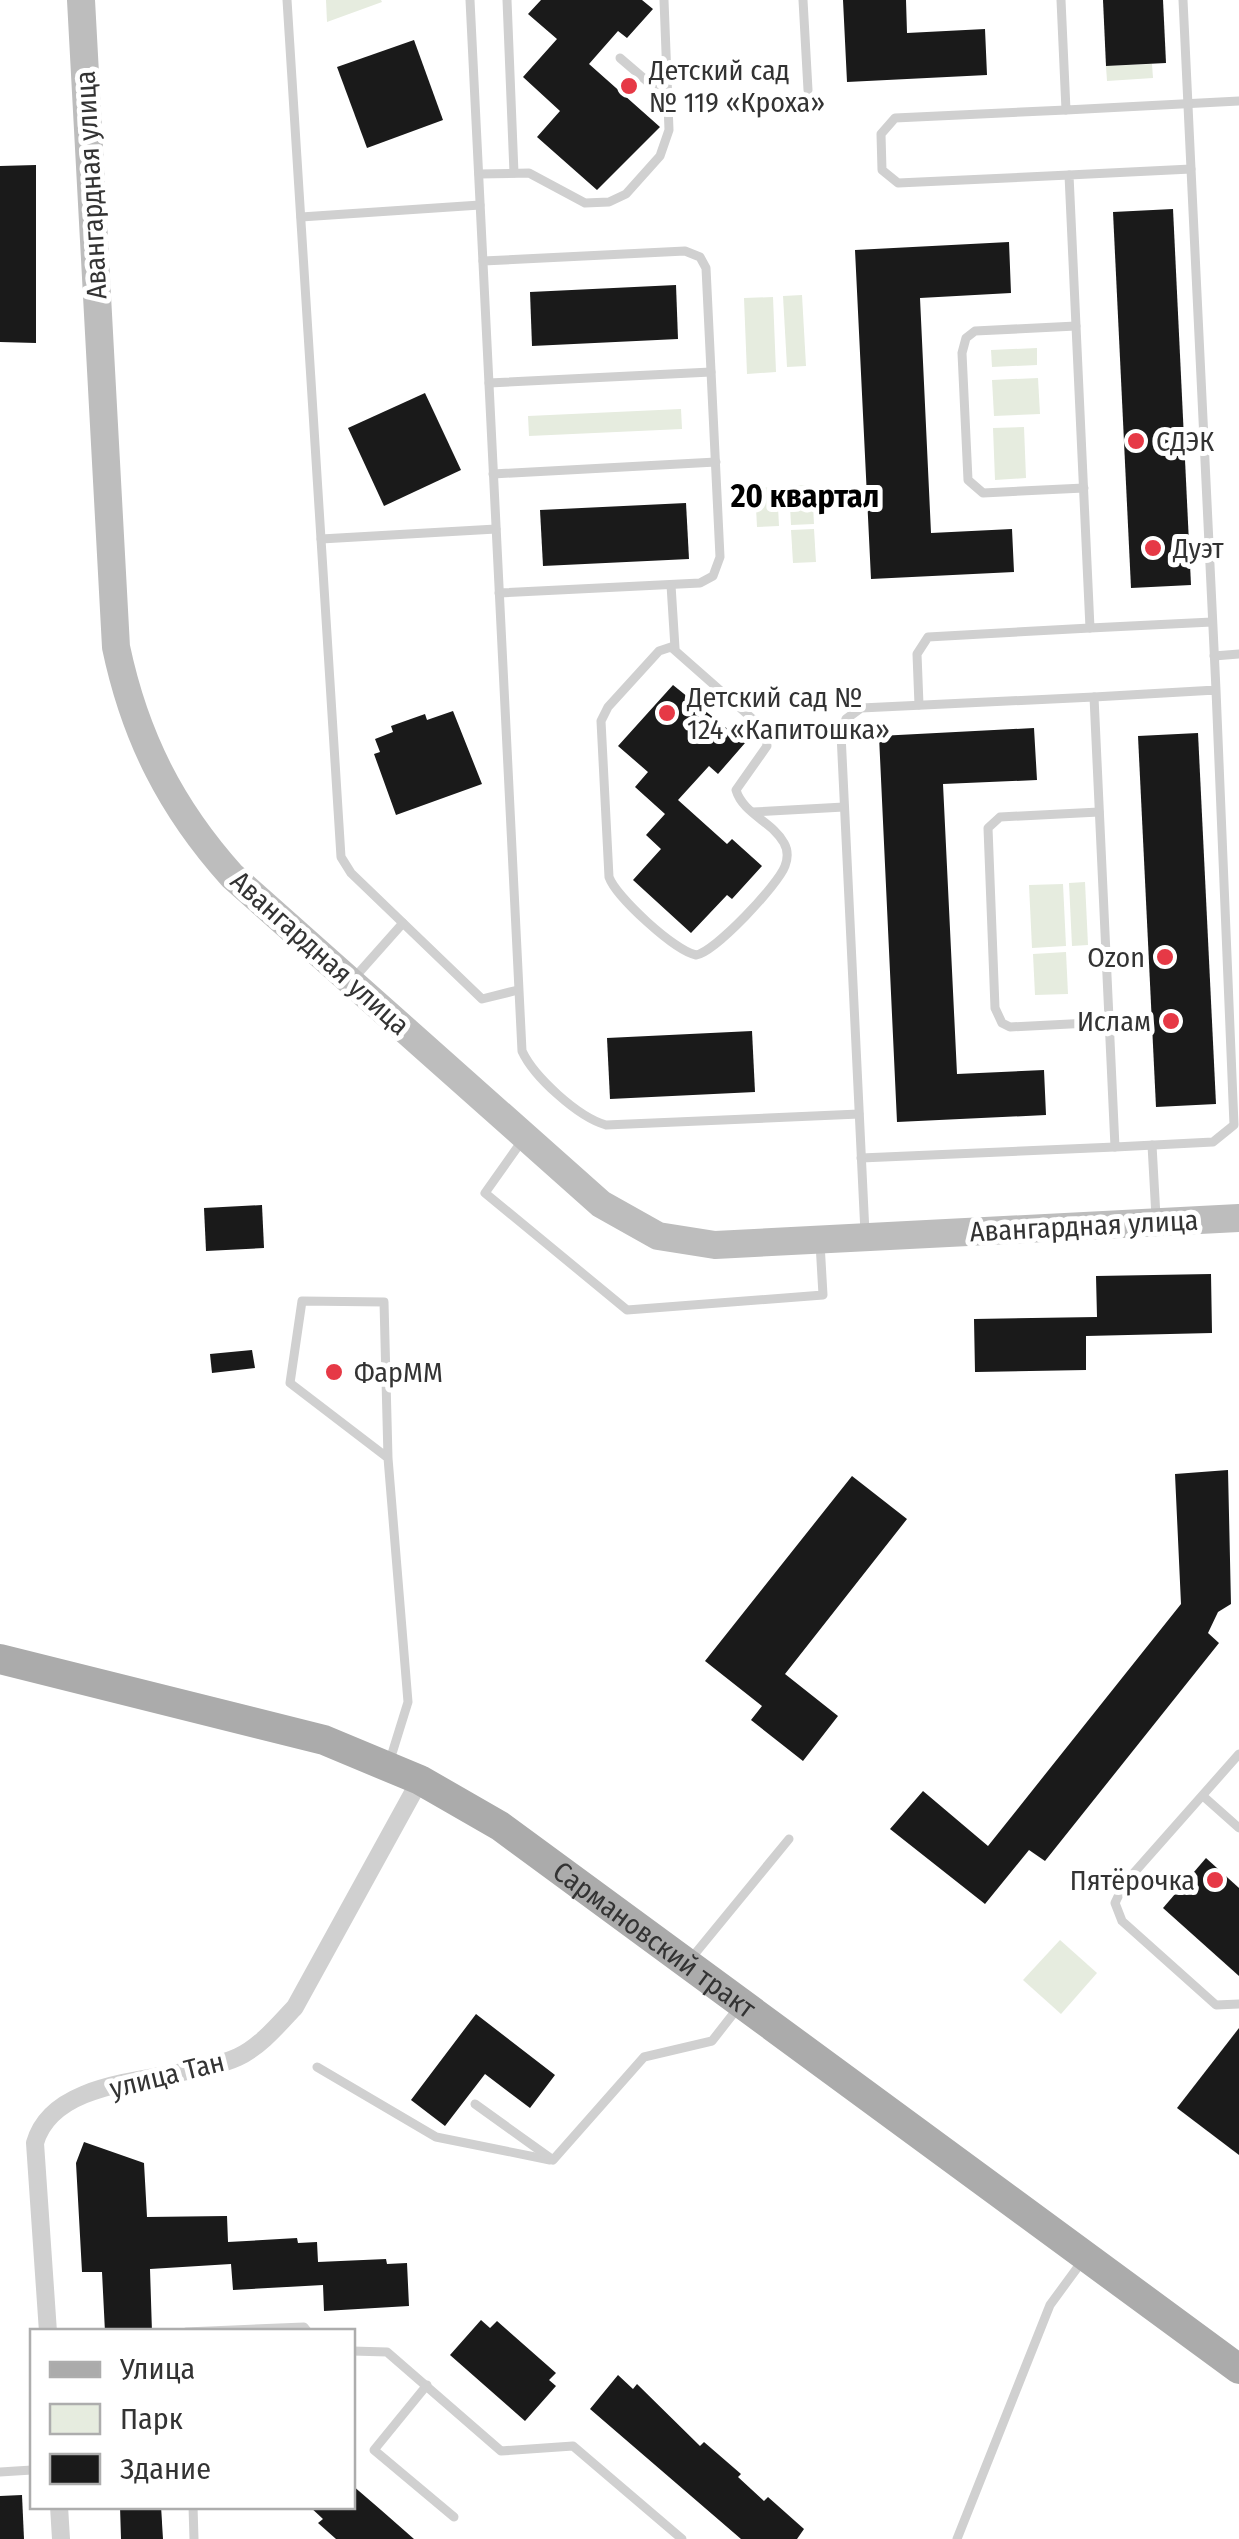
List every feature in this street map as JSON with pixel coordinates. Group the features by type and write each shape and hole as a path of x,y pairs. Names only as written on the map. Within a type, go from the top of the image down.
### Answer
{"main road":[{"name":"Сармановский тракт","path":"0,1660 324,1740 420,1780 500,1826 1084,2259 1239,2369"}],"street":[{"name":"Авангардная улица","path":"81,0 112,613 125,692 152,764 200,841 232,876 618,1216 658,1236 715,1245 1239,1218"},
{"name":"улица Тан","path":"48,2329 35,2143 50,2111 81,2096 238,2057 272,2032 295,2007 420,1780"},
{"path":"59,2509 61,2539"}],"lane":[{"path":"288,0 341,857 351,873 482,999 518,990"},
{"path":"470,0 520,1044 528,1062 599,1123 613,1126 859,1114"},
{"path":"507,0 514,172"},
{"path":"479,174 536,175 585,203 617,199 666,145 669,100 664,0"},
{"path":"803,0 808,90"},
{"path":"1060,0 1066,110"},
{"path":"861,1158 1213,1142 1227,1135 1236,1114 1182,0"},
{"path":"620,58 669,100"},
{"path":"1191,169 898,183 882,170 880,134 895,118 1239,101"},
{"path":"1069,175 1090,628"},
{"path":"301,217 480,205"},
{"path":"483,260 693,252 706,268 716,462 720,564 713,576 700,584 499,594"},
{"path":"1076,326 976,331 966,338 962,353 968,480 983,493 1084,488"},
{"path":"489,383 711,372"},
{"path":"493,474 716,462"},
{"path":"321,538 496,529"},
{"path":"671,585 675,648 765,730 764,752 736,786 739,800 782,838 788,852 786,866 710,950 696,955 678,948 612,887 601,721 608,707 658,651 675,648"},
{"path":"920,705 917,654 928,637 1212,622"},
{"path":"1214,656 1239,654"},
{"path":"865,1237 841,734 846,719 862,708 1216,690"},
{"path":"1094,696 1115,1147"},
{"path":"753,812 844,808"},
{"path":"1099,812 1000,817 988,828 994,990 998,1017 1010,1026 1109,1022"},
{"path":"351,981 402,923"},
{"path":"526,1136 485,1193 627,1310 823,1295 820,1240"},
{"path":"1152,1145 1156,1222"},
{"path":"388,1458 290,1383 302,1301 384,1302 388,1458 408,1702 388,1767"},
{"path":"1239,1754 1124,1884 1116,1903 1122,1921 1216,2006 1239,2004"},
{"path":"1202,1796 1239,1828"},
{"path":"687,1963 790,1839"},
{"path":"553,2160 644,2057 712,2040 742,2003"},
{"path":"317,2066 436,2136 553,2160"},
{"path":"475,2104 553,2160"},
{"path":"957,2539 1050,2305 1084,2259"},
{"path":"257,2329 306,2329"},
{"path":"355,2350 387,2352 502,2451 572,2446 682,2539"},
{"path":"427,2385 374,2450 454,2518"},
{"path":"0,2472 30,2470"},
{"path":"193,2509 194,2539"}],"green space":[{"path":"326,0 381,0 382,2 327,22"},
{"path":"1152,64 1153,78 1107,81 1106,66"},
{"path":"802,295 806,366 787,367 783,296"},
{"path":"773,297 776,372 747,374 744,298"},
{"path":"1037,348 1037,365 992,367 991,350"},
{"path":"1038,378 1040,414 994,416 992,380"},
{"path":"681,409 682,429 529,436 528,416"},
{"path":"1024,427 1026,478 995,480 993,428"},
{"path":"812,485 814,524 791,525 789,486"},
{"path":"777,487 779,526 757,527 755,488"},
{"path":"814,529 816,562 793,563 791,530"},
{"path":"1085,882 1088,945 1072,946 1069,883"},
{"path":"1063,884 1066,946 1032,948 1029,885"},
{"path":"1066,952 1068,994 1035,995 1033,954"},
{"path":"1060,1940 1097,1973 1061,2014 1023,1980"}],"building":[{"path":"541,0 642,0 653,9 627,38 618,31 589,64 660,127 597,190 537,137 560,111 523,77 557,39 528,14"},
{"path":"843,0 906,0 907,33 985,29 987,75 847,82"},
{"path":"1103,0 1163,0 1166,63 1106,66"},
{"path":"414,40 443,120 367,148 337,67"},
{"path":"36,165 36,343 0,342 0,166"},
{"path":"1173,209 1191,585 1131,588 1113,212"},
{"path":"1009,242 1011,293 920,298 931,533 1012,529 1014,572 871,579 855,250"},
{"path":"676,285 678,339 532,346 530,292"},
{"path":"425,393 461,470 384,506 348,428"},
{"path":"686,503 689,559 543,566 540,510"},
{"path":"673,685 745,743 718,774 709,766 678,800 727,844 732,839 762,866 732,899 727,895 691,933 633,880 661,849 646,835 665,814 635,787 648,772 618,746"},
{"path":"453,711 482,784 396,815 374,754 380,752 375,739 393,732 391,726 425,714 427,720"},
{"path":"1034,728 1037,780 943,784 957,1074 1044,1070 1046,1115 897,1122 879,736"},
{"path":"1198,733 1216,1104 1156,1107 1138,736"},
{"path":"752,1031 755,1092 610,1099 607,1038"},
{"path":"262,1205 264,1248 206,1251 204,1208"},
{"path":"1211,1274 1212,1333 1086,1336 1086,1370 975,1372 974,1319 1097,1317 1096,1276"},
{"path":"252,1350 255,1368 212,1373 210,1354"},
{"path":"1228,1470 1231,1604 1218,1612 1208,1633 1219,1643 1045,1861 1029,1850 985,1904 890,1829 923,1791 988,1846 1181,1604 1175,1474"},
{"path":"852,1476 907,1519 785,1674 838,1716 803,1761 751,1720 762,1706 705,1661"},
{"path":"1206,1858 1239,1888 1239,1976 1163,1908"},
{"path":"476,2014 555,2075 530,2108 485,2074 445,2126 411,2100"},
{"path":"1239,2028 1239,2155 1177,2108"},
{"path":"84,2142 144,2163 147,2217 227,2216 228,2242 297,2238 298,2243 317,2242 318,2262 386,2259 387,2264 407,2263 409,2306 324,2311 323,2285 233,2290 231,2264 150,2269 152,2329 105,2329 102,2272 82,2272 76,2163"},
{"path":"481,2320 490,2328 497,2321 556,2373 549,2380 556,2386 525,2421 450,2355"},
{"path":"618,2375 633,2389 637,2384 700,2446 704,2442 741,2474 738,2477 764,2501 768,2497 804,2529 797,2539 741,2539 590,2409"},
{"path":"355,2488 414,2539 336,2539 318,2523 323,2519 312,2509 355,2509"},
{"path":"22,2495 24,2539 0,2539 0,2496"},
{"path":"120,2509 161,2509 163,2539 121,2539"}],"place":[{"name":"Детский сад № 119 «Кроха»","path":"629,86"},
{"name":"СДЭК","path":"1136,441"},
{"name":"Дуэт","path":"1153,548"},
{"name":"Детский сад № 124 «Капитошка»","path":"667,713"},
{"name":"Ozon","path":"1165,957"},
{"name":"Ислам","path":"1171,1021"},
{"name":"ФарММ","path":"334,1372"},
{"name":"Пятёрочка","path":"1215,1880"}],"district":[{"name":"20 квартал","path":"805,496"}]}
